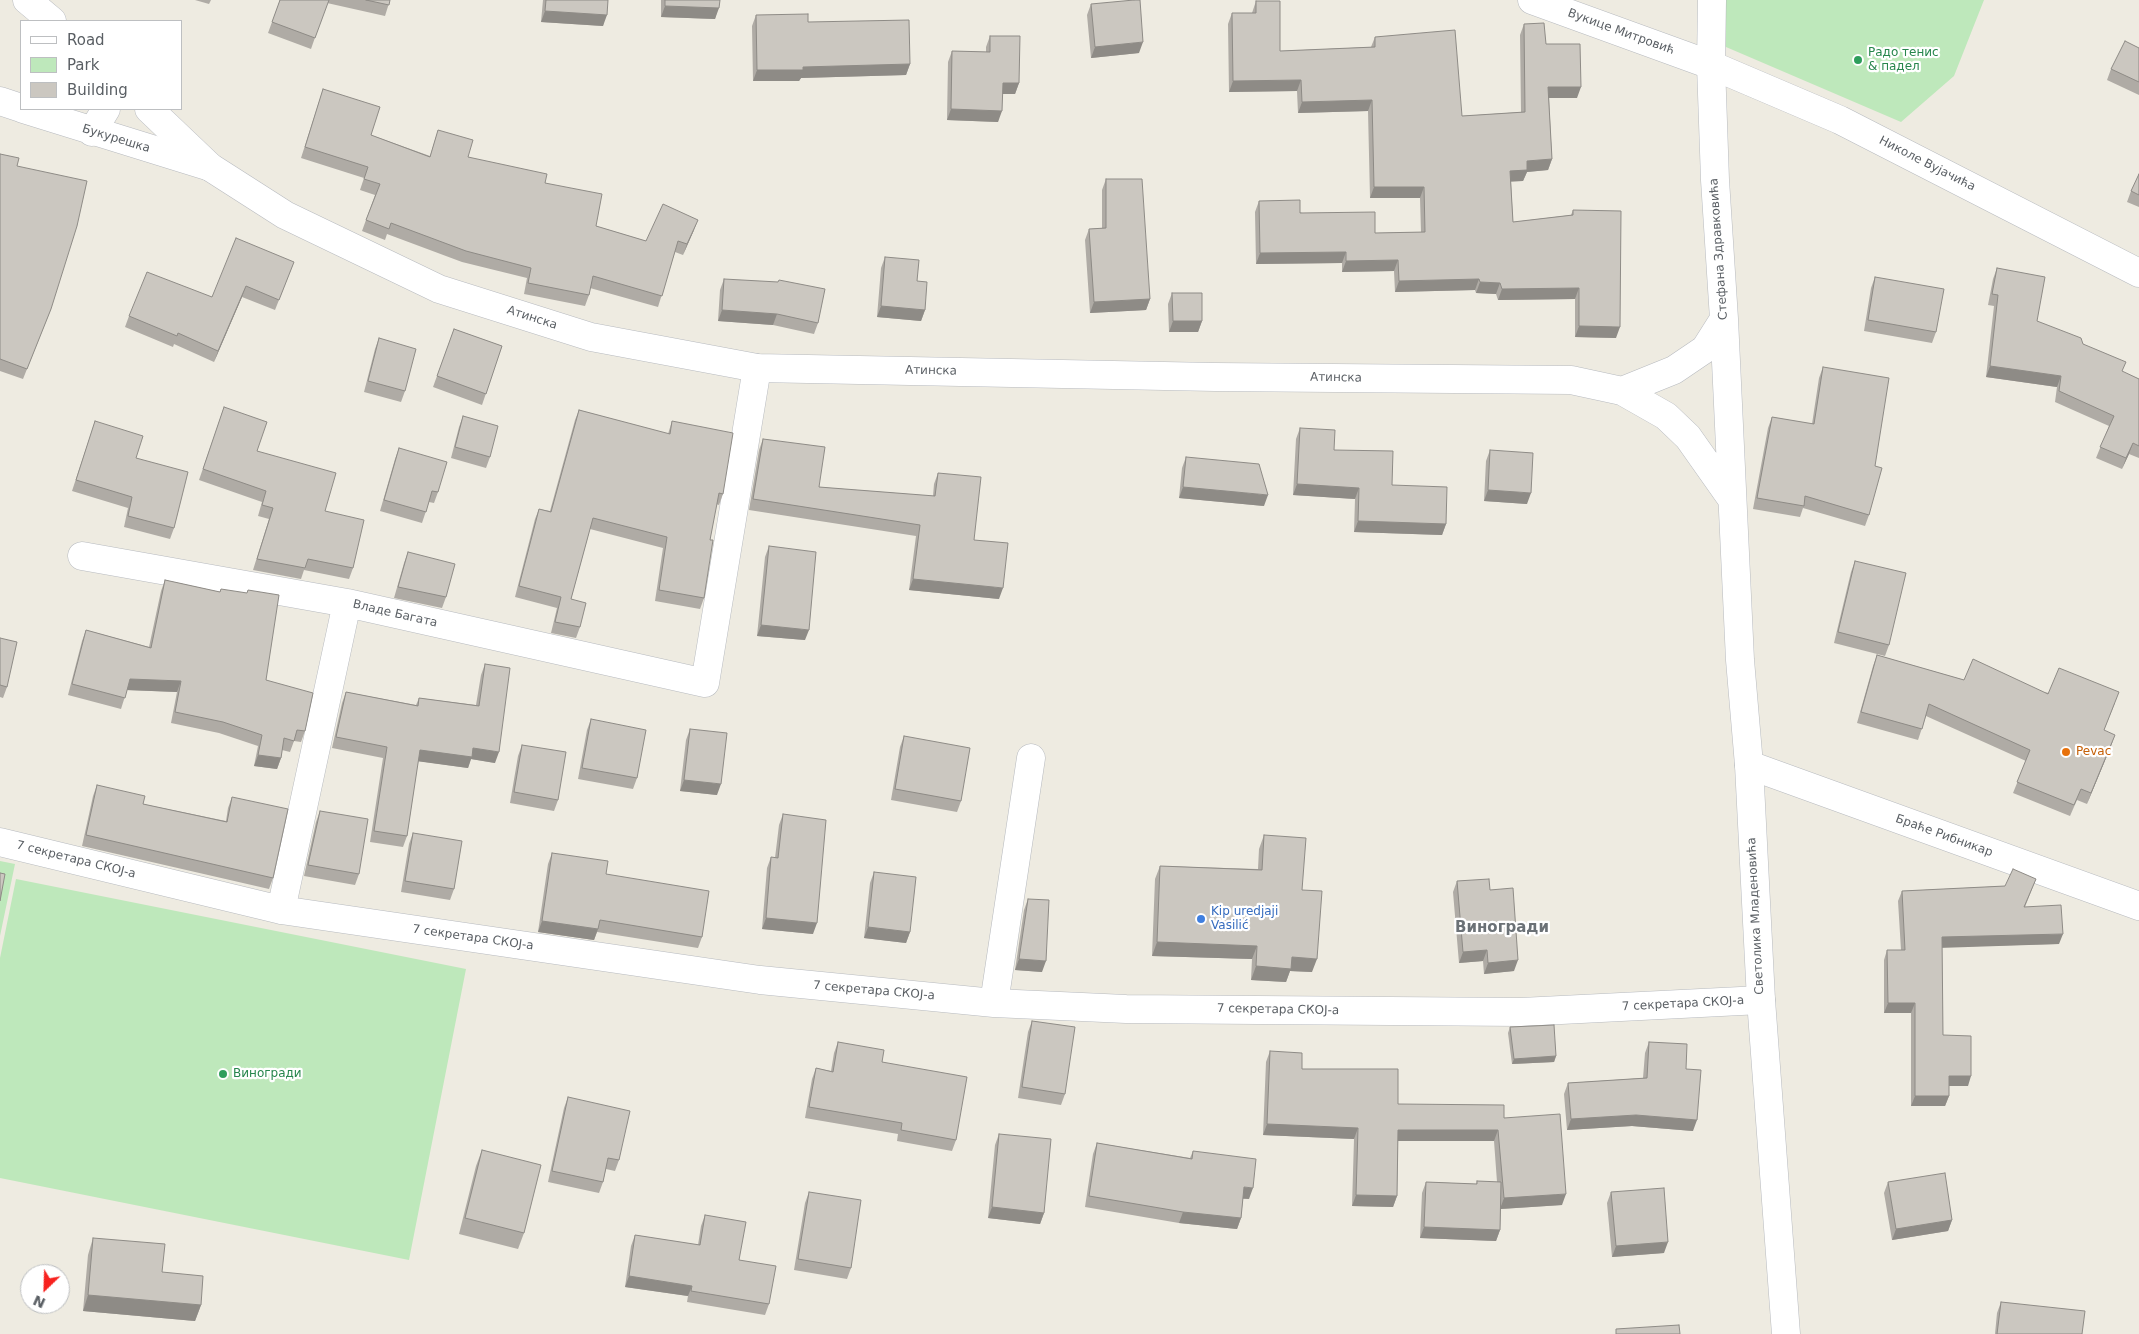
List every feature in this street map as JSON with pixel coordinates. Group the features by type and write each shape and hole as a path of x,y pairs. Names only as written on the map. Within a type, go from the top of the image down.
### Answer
{"street":[{"path":"27,0 51,20"},
{"name":"Вукице Митровић","path":"1532,0 1711,65"},
{"name":"Стефана Здравковића","path":"1712,0 1711,65 1715,180 1724,319 1731,498"},
{"name":"Николе Вујачића","path":"1711,65 1840,120 2139,273"},
{"name":"Букурешка","path":"0,101 20,107"},
{"name":"Букурешка","path":"28,110 92,132 210,167"},
{"path":"92,132 105,110"},
{"name":"Атинска","path":"150,110 210,167 285,215 440,289 591,337 757,368 1205,377 1571,380 1622,391 1666,416 1688,437 1731,498"},
{"path":"1622,391 1674,370 1705,349 1724,319"},
{"name":"Владе Багата","path":"82,556 347,603 705,683 757,368"},
{"name":"Светолика Младеновића","path":"1731,498 1740,660 1749,765 1761,1000 1786,1334"},
{"path":"281,910 347,603"},
{"path":"994,1003 1031,758"},
{"name":"Браће Рибникар","path":"1749,765 2139,906"},
{"name":"7 секретара СКОЈ-а","path":"0,842 281,910 760,980 994,1003 1126,1009 1521,1012 1761,1000"}],"green space":[{"name":"Радо тенис & падел","path":"1723,0 1984,0 1954,76 1901,122 1719,44"},
{"path":"0,861 15,864 0,936"},
{"name":"Виногради","path":"16,879 466,969 409,1260 0,1178 0,958"}],"building":[{"path":"280,0 329,0 315,38 272,22"},
{"path":"366,0 390,0 389,5"},
{"path":"546,0 608,0 607,15 545,11"},
{"path":"665,0 720,0 719,8 665,6"},
{"path":"1140,0 1143,42 1095,47 1091,4"},
{"path":"1256,1 1280,1 1280,51 1375,47 1375,37 1455,30 1462,116 1525,112 1524,24 1544,23 1546,44 1580,44 1581,87 1548,87 1552,159 1527,161 1527,170 1510,171 1513,222 1573,215 1573,210 1621,211 1620,327 1579,326 1579,288 1502,289 1500,283 1480,282 1479,279 1399,281 1398,260 1346,261 1346,252 1260,253 1259,201 1300,200 1300,213 1375,212 1375,233 1425,232 1424,187 1374,187 1372,100 1302,102 1301,80 1233,81 1232,13 1256,13"},
{"path":"808,14 808,22 909,20 910,64 803,67 803,70 757,70 756,15"},
{"path":"990,36 1020,36 1019,83 1003,83 1002,111 951,109 952,51 990,52"},
{"path":"2125,41 2139,48 2139,82 2111,69"},
{"path":"323,89 380,107 371,135 430,157 438,130 473,140 468,157 547,174 545,183 602,194 596,226 646,241 663,204 698,220 687,244 678,241 662,296 593,276 589,295 528,283 531,268 466,251 391,223 389,229 366,220 380,184 364,179 368,167 305,147"},
{"path":"0,154 19,158 17,166 87,181 77,226 51,309 27,369 0,359"},
{"path":"2139,174 2139,195 2131,191"},
{"path":"1106,179 1142,179 1150,299 1094,302 1089,229 1106,228"},
{"path":"236,238 294,262 279,300 246,286 218,351 178,333 177,336 129,316 147,272 212,297"},
{"path":"885,257 919,260 917,281 927,282 925,310 881,306"},
{"path":"1997,268 2045,277 2037,321 2081,338 2083,344 2126,362 2122,371 2139,379 2139,446 2133,443 2126,458 2100,447 2114,416 2059,391 2061,376 1990,366 1998,295 1992,294"},
{"path":"1875,277 1944,289 1936,332 1868,320"},
{"path":"724,279 778,282 779,280 825,289 818,323 777,314 722,310"},
{"path":"1172,293 1202,293 1202,321 1173,321"},
{"path":"454,329 502,346 486,394 437,376"},
{"path":"379,338 416,349 405,391 368,381"},
{"path":"1823,367 1889,378 1875,466 1882,468 1869,515 1805,496 1804,506 1757,498 1772,417 1814,424"},
{"path":"224,407 267,422 257,451 336,473 325,511 364,520 353,568 308,559 305,568 257,559 273,508 262,505 266,491 203,469"},
{"path":"579,410 670,434 672,421 733,433 723,494 719,493 710,540 713,540 704,598 659,590 667,537 593,518 571,599 586,603 580,627 555,622 561,597 519,586 539,509 551,512"},
{"path":"463,416 498,426 490,457 455,447"},
{"path":"95,421 143,436 136,458 188,472 174,528 128,516 132,497 76,480"},
{"path":"1300,428 1335,430 1334,450 1393,451 1392,485 1447,487 1446,524 1358,521 1359,488 1297,484"},
{"path":"763,439 825,447 819,487 935,496 938,473 981,477 974,540 1008,543 1003,588 913,579 920,525 753,499"},
{"path":"399,448 447,462 438,492 432,491 426,512 384,500"},
{"path":"1490,450 1533,453 1531,493 1488,490"},
{"path":"1186,457 1259,464 1268,495 1183,487"},
{"path":"769,546 816,552 809,630 761,625"},
{"path":"408,552 455,564 446,597 398,587"},
{"path":"1855,561 1906,573 1889,645 1838,632"},
{"path":"165,580 220,592 221,589 247,593 248,590 279,595 266,680 313,693 305,731 297,730 294,741 284,738 281,758 258,755 262,735 223,722 175,712 181,681 130,679 125,698 72,684 86,630 151,648"},
{"path":"0,638 17,642 7,687 0,685"},
{"path":"1877,655 1964,680 1973,659 2048,694 2059,668 2119,692 2104,730 2115,735 2091,793 2081,789 2074,805 2017,782 2030,750 1929,704 1922,729 1861,712"},
{"path":"485,664 510,668 499,752 473,748 472,757 420,750 407,836 374,831 387,747 336,737 346,692 418,706 419,698 479,706"},
{"path":"591,719 646,730 637,778 582,768"},
{"path":"690,729 727,733 721,784 684,780"},
{"path":"904,736 970,748 961,801 895,789"},
{"path":"522,745 566,752 558,800 514,792"},
{"path":"97,785 145,796 143,804 227,822 232,797 288,809 273,878 86,835"},
{"path":"320,811 368,819 359,874 308,865"},
{"path":"783,814 826,820 817,923 766,918 771,857 778,858"},
{"path":"413,833 462,841 454,889 405,881"},
{"path":"1264,835 1306,838 1302,890 1322,891 1317,959 1292,957 1291,969 1256,966 1257,946 1157,942 1160,866 1262,870"},
{"path":"552,853 608,861 606,874 709,891 702,937 600,920 598,929 542,921"},
{"path":"2013,869 2036,879 2024,907 2061,905 2063,934 1942,937 1943,1035 1971,1036 1971,1076 1949,1076 1949,1096 1915,1096 1915,1003 1888,1003 1887,950 1905,950 1902,891 2005,886"},
{"path":"874,872 916,877 910,932 868,927"},
{"path":"0,873 5,874 0,901"},
{"path":"1489,879 1490,890 1513,888 1518,960 1488,963 1487,950 1463,952 1457,881"},
{"path":"1028,899 1049,900 1046,961 1019,959"},
{"path":"1032,1021 1075,1027 1065,1094 1022,1087"},
{"path":"1554,1025 1556,1056 1514,1059 1510,1027"},
{"path":"838,1042 884,1050 882,1062 967,1077 956,1140 901,1130 902,1123 809,1107 816,1068 833,1072"},
{"path":"1649,1042 1687,1044 1686,1069 1701,1070 1697,1120 1636,1115 1571,1119 1568,1083 1647,1078"},
{"path":"1270,1051 1302,1053 1302,1069 1398,1069 1398,1104 1504,1105 1504,1118 1560,1114 1566,1194 1504,1198 1498,1130 1398,1130 1397,1196 1356,1195 1358,1128 1267,1124"},
{"path":"568,1097 630,1111 619,1160 608,1158 603,1182 552,1171"},
{"path":"999,1134 1051,1139 1044,1213 992,1207"},
{"path":"1097,1143 1192,1159 1193,1151 1256,1159 1253,1188 1244,1187 1241,1218 1183,1212 1089,1196"},
{"path":"482,1150 541,1165 524,1233 465,1218"},
{"path":"1945,1173 1952,1220 1896,1229 1888,1182"},
{"path":"1477,1181 1501,1182 1500,1230 1424,1227 1426,1182 1477,1184"},
{"path":"1664,1188 1668,1242 1616,1246 1611,1192"},
{"path":"809,1192 861,1200 851,1268 798,1259"},
{"path":"705,1215 746,1222 739,1260 776,1266 769,1304 691,1291 692,1286 629,1276 635,1235 700,1245"},
{"path":"93,1238 165,1244 162,1272 203,1276 201,1305 88,1295"},
{"path":"2001,1302 2085,1311 2082,1334 1997,1334"},
{"path":"1679,1325 1680,1334 1616,1334 1616,1329"}],"place":[{"name":"Радо тенис & падел","path":"1858,60"},
{"name":"Pevac","path":"2066,752"},
{"name":"Kip uredjaji Vasilić","path":"1201,919"},
{"name":"Виногради","path":"223,1074"}],"district":[{"name":"Виногради","path":"1502,928"}]}
